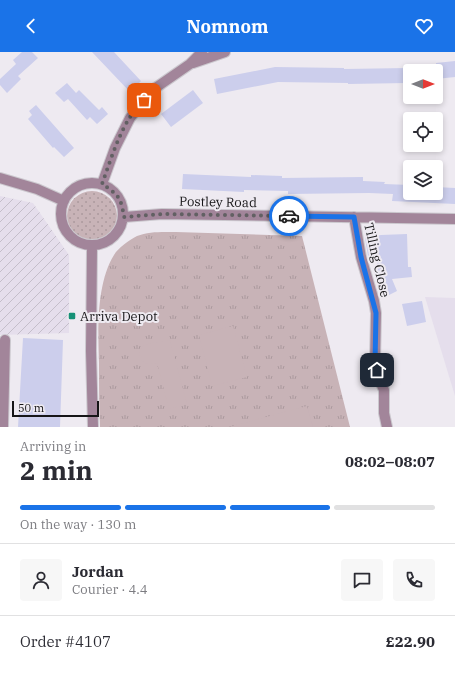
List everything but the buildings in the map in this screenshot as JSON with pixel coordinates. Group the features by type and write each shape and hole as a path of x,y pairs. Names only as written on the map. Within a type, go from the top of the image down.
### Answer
{"street":[{"path":"102,184 115,148 130,118 151,91 190,64 202,52"},
{"path":"190,64 225,52"},
{"path":"0,178 37,189 64,201"},
{"path":"90,183 102,184 116,193 122,204 124,217 120,230 110,241 92,246 74,241 65,230 60,217 64,201 74,188 90,183"},
{"name":"Postley Road","path":"124,217 162,214 455,219"},
{"name":"Tilling Close","path":"354,217 361,257 376,313 375,362 378,378 384,390 384,413 387,427"},
{"path":"92,246 91,344 93,427"},
{"path":"3,427 5,340"}],"shaded area":[{"path":"0,196 33,203 69,255 69,333 0,335"},
{"path":"425,297 455,298 455,396"}],"green space":[{"path":"92,191 106,195 113,202 117,216 113,230 106,237 92,241 78,237 71,230 67,216 71,202 78,195"},
{"path":"176,232 302,236 350,427 100,427 99,308 101,293 108,267 118,250 137,236 151,233"},
{"path":"233,326 247,377 212,386 199,335"},
{"path":"170,340 187,404 169,409 157,363 145,363 140,357 140,351 145,345"},
{"path":"307,406 313,427 229,427"}],"way so far":[{"path":"144,100 130,118 115,148 102,184 116,193 122,204 124,217 162,214 289,216"}],"place":[{"name":"Arriva Depot","path":"72,316"}],"route":[{"path":"289,216 354,217 361,257 376,313 377,326 375,362 377,370"}]}
